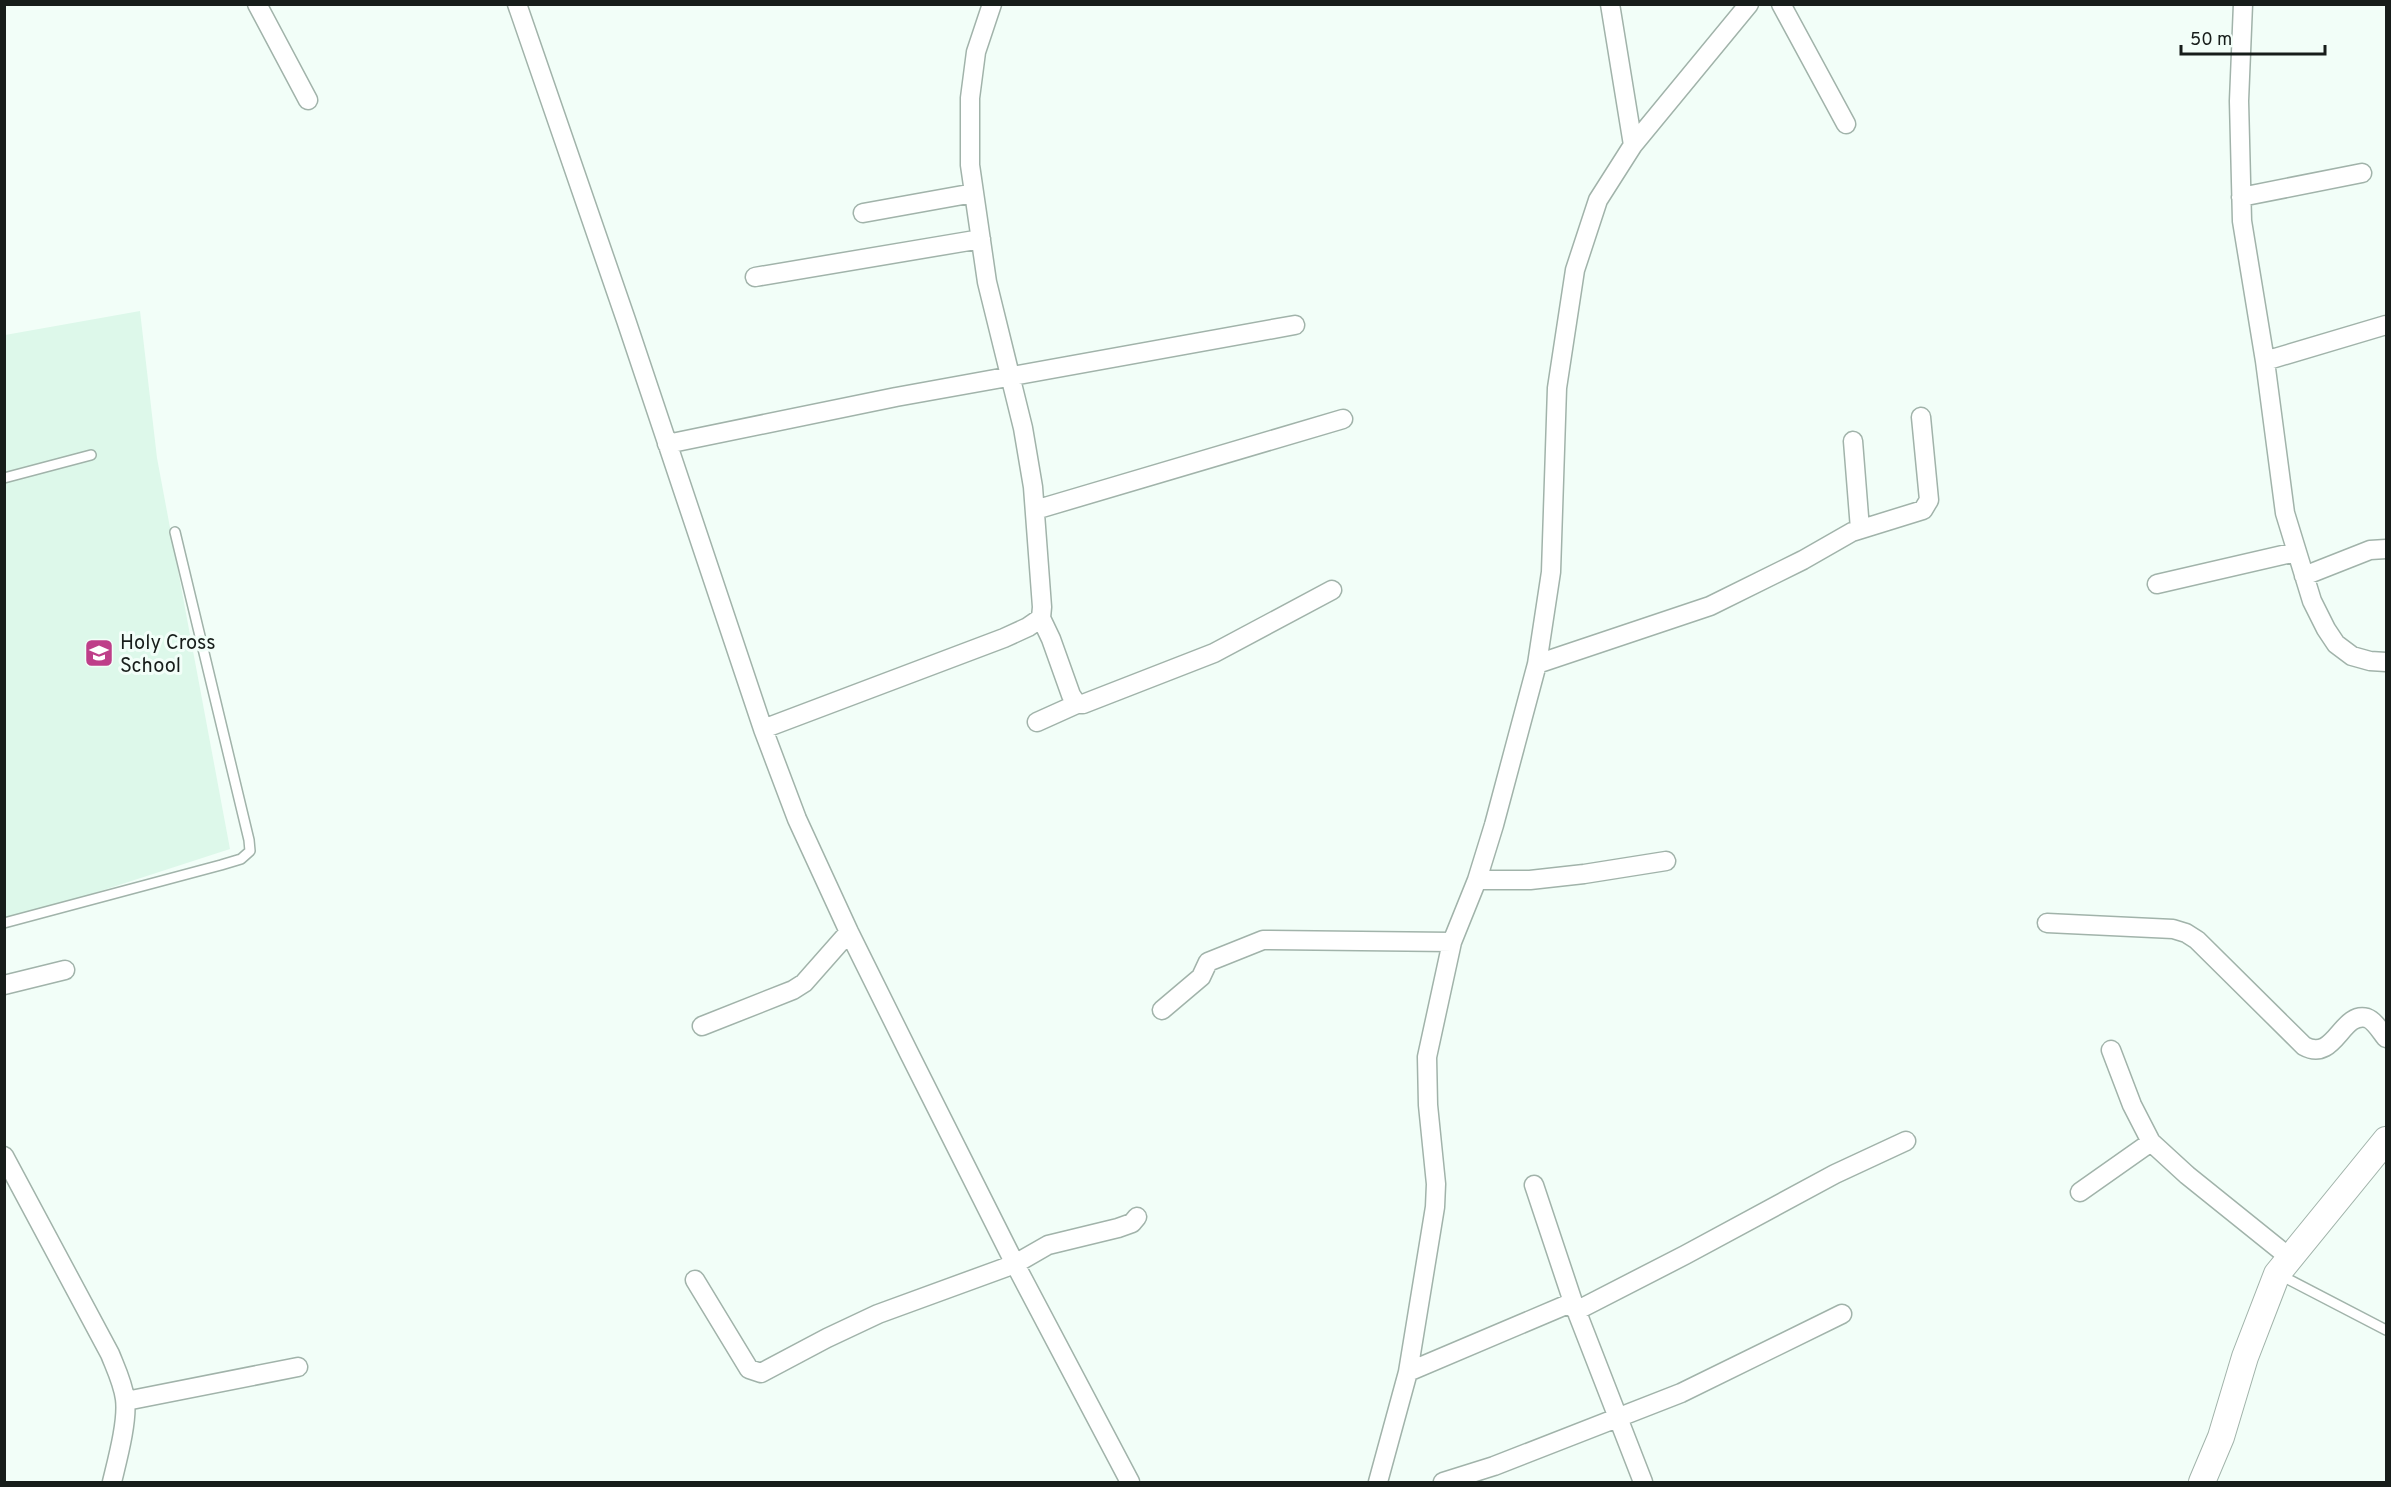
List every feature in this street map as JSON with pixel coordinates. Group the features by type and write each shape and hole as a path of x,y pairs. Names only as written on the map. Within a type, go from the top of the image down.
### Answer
{"main road":[{"path":"2202,1482 2221,1437 2246,1357 2283,1265 2386,1140"}],"street":[{"path":"257,4 308,99"},
{"path":"517,4 763,729 797,819 849,932 1015,1264 1130,1482"},
{"path":"992,4 976,52 970,98 970,165 987,282 1023,428 1035,510 1041,618 1071,696 1077,704"},
{"path":"1610,4 1633,146"},
{"path":"1378,1482 1408,1372 1435,1207 1436,1184 1428,1105 1427,1057 1452,942 1477,880 1537,664 1551,572 1557,388 1575,270 1598,200 1633,146 1749,4"},
{"path":"1781,4 1846,124"},
{"path":"2243,4 2239,101 2242,221 2265,361 2280,490 2296,552 2312,601 2325,630 2336,644 2352,656 2386,662"},
{"path":"2241,197 2362,173"},
{"path":"863,213 974,193"},
{"path":"755,277 981,239"},
{"path":"667,444 896,397 1295,324"},
{"path":"2265,361 2386,326"},
{"path":"1537,664 1710,606 1860,529 1915,513 1926,507 1928,491 1921,417"},
{"path":"1035,510 1343,419"},
{"path":"1853,441 1860,529"},
{"path":"2304,576 2370,550 2386,549"},
{"path":"2157,584 2296,552"},
{"path":"1037,722 1077,704 1089,703 1214,653 1332,590"},
{"path":"763,729 1012,634 1041,618"},
{"path":"1477,880 1530,880 1666,861"},
{"path":"2047,923 2173,929 2186,933 2216,958 2304,1046 2313,1051 2330,1044 2346,1026 2358,1019 2366,1018 2375,1024 2386,1038"},
{"path":"702,1026 793,990 804,983 849,932"},
{"path":"1162,1010 1197,982 1208,962 1263,940 1452,942"},
{"path":"4,985 65,970"},
{"path":"2111,1050 2132,1105 2151,1142 2283,1265"},
{"path":"1408,1372 1574,1306 1685,1255 1835,1174 1906,1141"},
{"path":"2080,1192 2151,1142"},
{"path":"4,1156 110,1354 120,1379 126,1401 120,1448 112,1482"},
{"path":"1533,1185 1574,1306 1643,1482"},
{"path":"695,1280 749,1369 761,1373 878,1314 1015,1264 1048,1245 1118,1228 1132,1223 1137,1217"},
{"path":"1443,1482 1494,1466 1680,1392 1842,1314"},
{"path":"126,1401 199,1389 298,1367"}],"lane":[{"path":"4,478 91,455"},
{"path":"4,923 221,865 241,859 249,850 249,840 175,532"},
{"path":"2283,1265 2386,1330"}],"shaded area":[{"name":"Holy Cross School","path":"140,311 157,458 230,849 5,922 5,335"}],"place":[{"name":"Holy Cross School","path":"99,653"}]}
